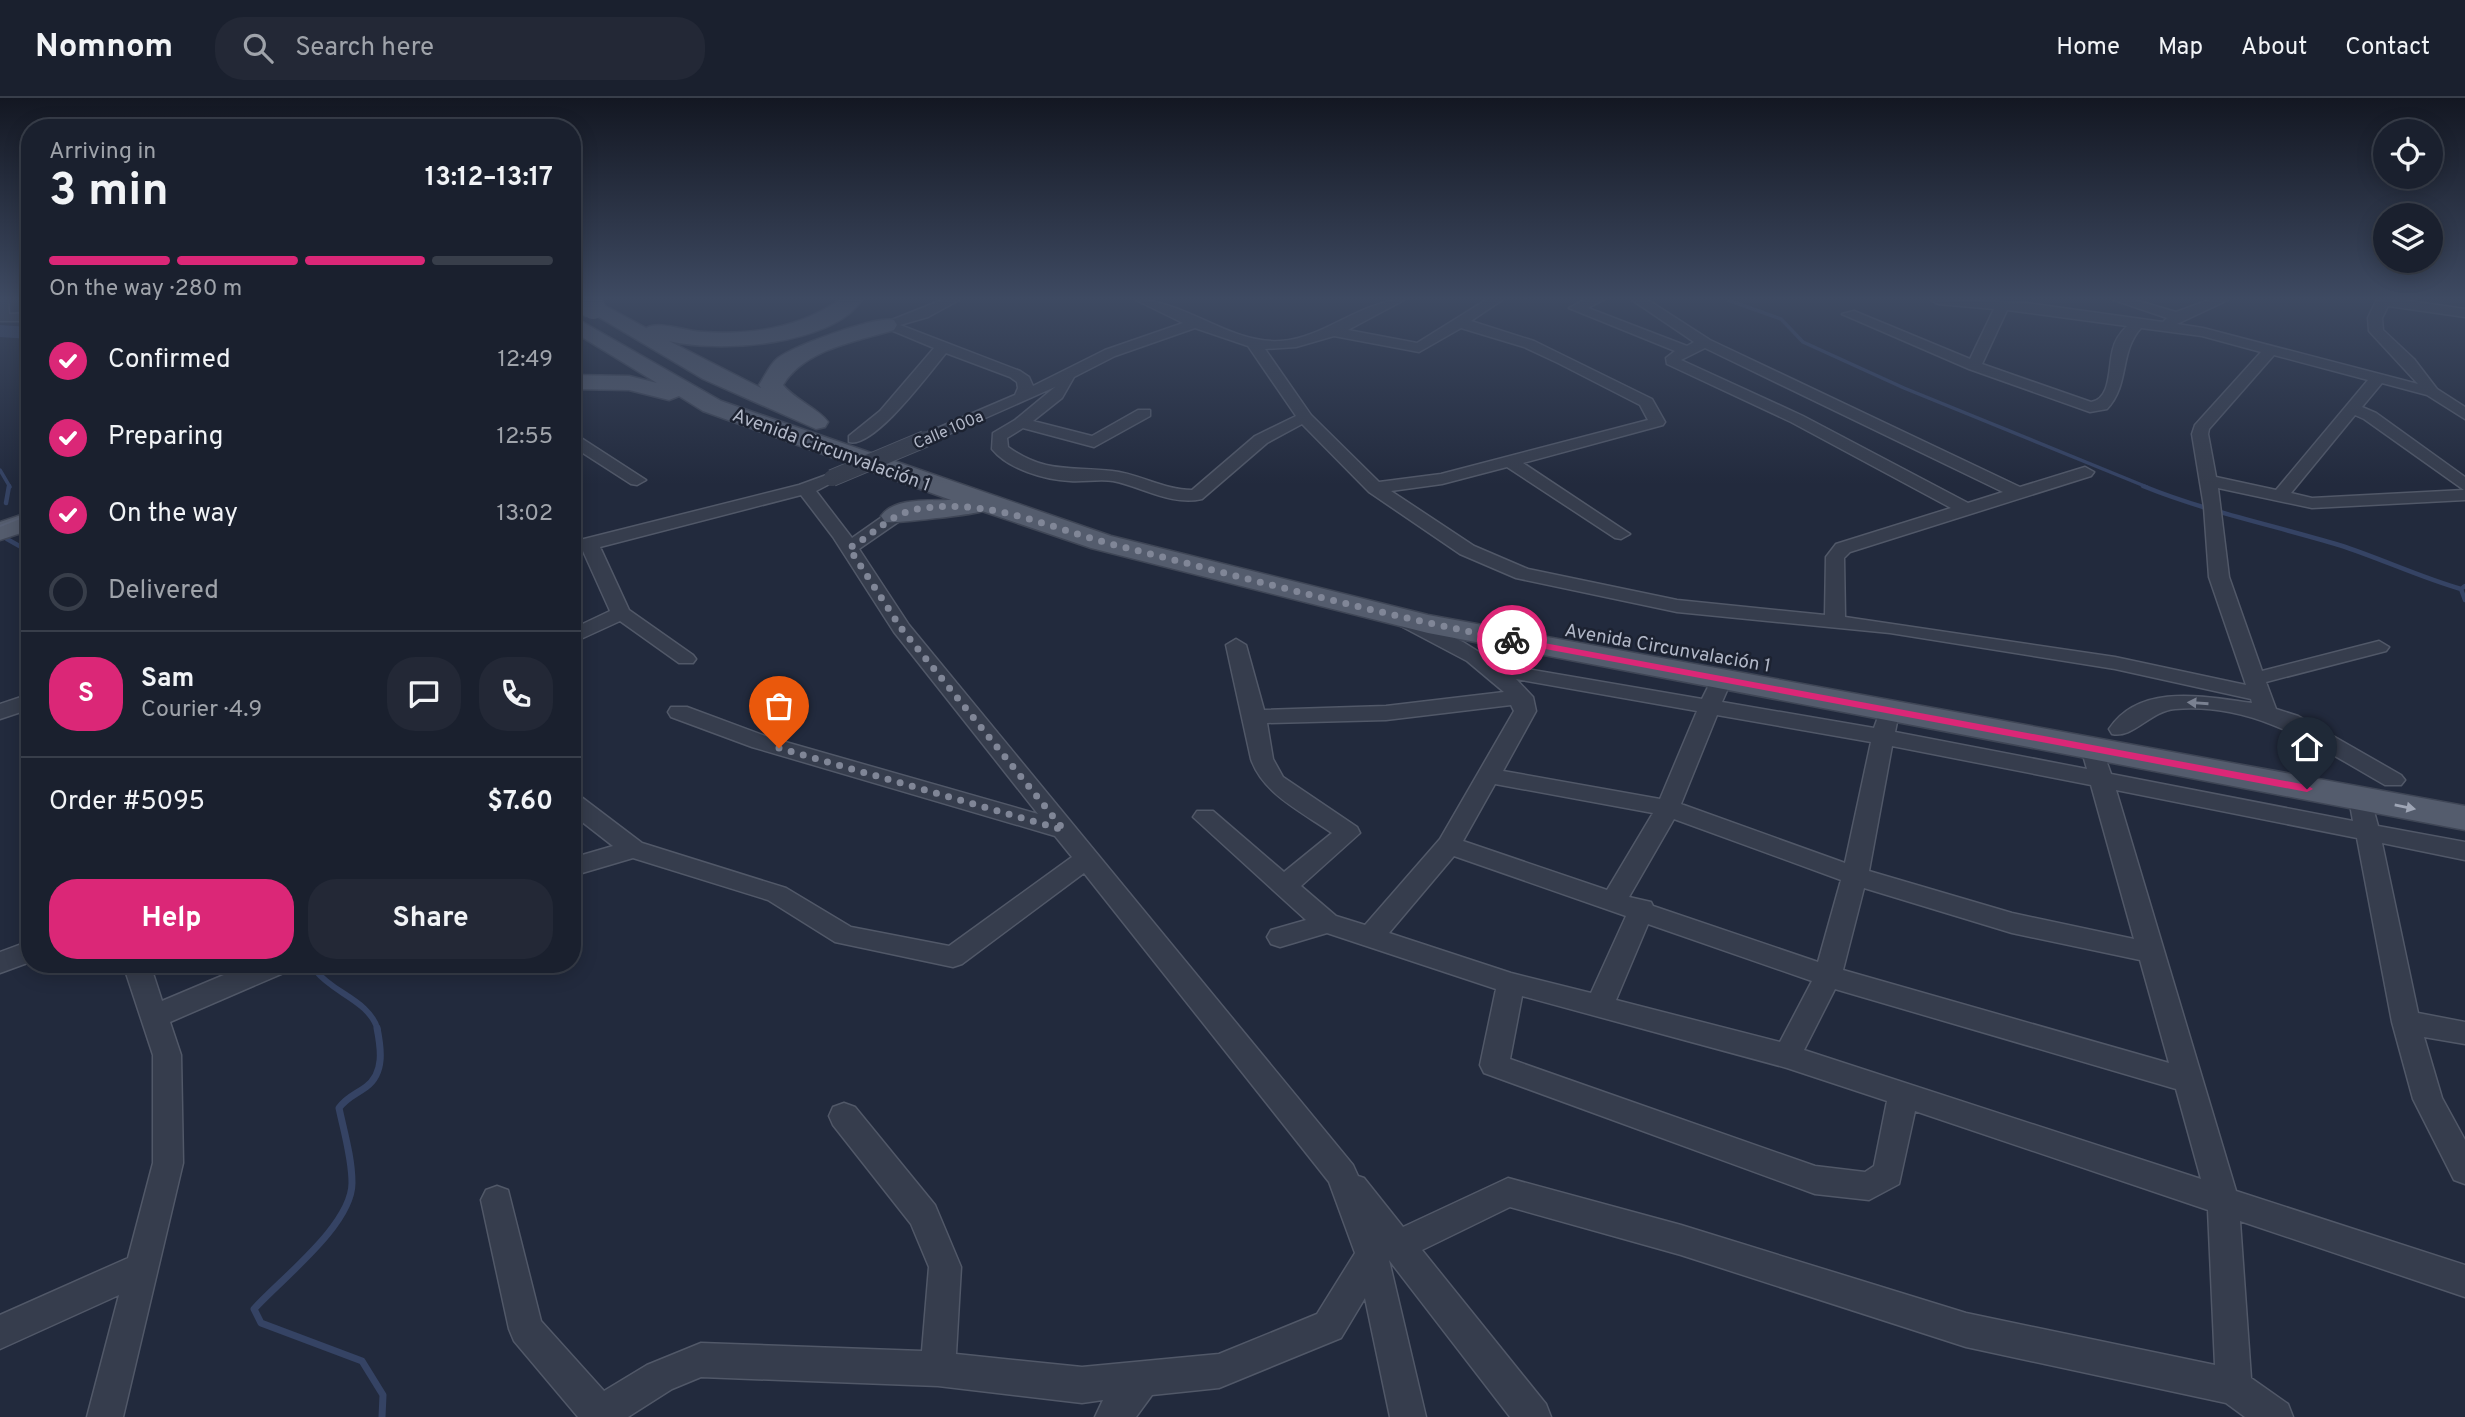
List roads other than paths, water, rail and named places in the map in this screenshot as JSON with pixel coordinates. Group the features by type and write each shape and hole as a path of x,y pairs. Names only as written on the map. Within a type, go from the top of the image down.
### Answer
{"main road":[{"path":"610,362 629,383 712,406"},
{"name":"Avenida Circunvalación 1","path":"637,362 712,406 885,469 1101,542 1398,617 1715,692 1886,723 2092,748 2465,818"},
{"name":"Avenida Circunvalación 1","path":"675,362 711,374 855,439 1118,531 1420,601 2465,793"},
{"path":"788,362 771,385 780,397 826,427"},
{"path":"885,469 905,495 895,516"},
{"path":"0,511 21,503"},
{"path":"895,516 916,509 935,507 1009,511"},
{"path":"0,533 21,524"}],"street":[{"path":"855,439 886,414 931,362"},
{"path":"980,362 1024,380 1026,388 1021,398"},
{"name":"Calle 100a","path":"581,545 805,489 1021,398 1093,362"},
{"path":"1266,362 1305,418 1375,488 1467,550 1523,574 1677,606 1890,627 2115,663 2260,695 2290,721 2393,780"},
{"path":"1375,488 1442,479 1657,422 1646,402 1566,362"},
{"path":"1673,362 1797,419 1966,509"},
{"path":"1744,362 2019,493"},
{"path":"1963,362 2081,405 2101,406 2109,398 2119,377 2120,362"},
{"path":"1974,366 1976,362"},
{"path":"2260,695 2219,577 2201,428 2261,362"},
{"path":"2312,362 2432,392"},
{"path":"2409,362 2432,392 2465,415"},
{"path":"1074,371 1057,395 1021,424 999,436 1000,449 1018,463 1067,476 1113,476 1176,495 1196,495 1258,441 1286,422 1305,418"},
{"path":"2280,496 2378,378"},
{"path":"2352,408 2370,416 2465,485"},
{"path":"1021,424 1094,442 1144,413"},
{"path":"581,445 637,480"},
{"path":"1509,461 1621,534"},
{"path":"1835,621 1835,557 1843,548 2085,472"},
{"path":"2207,480 2312,503 2465,495"},
{"path":"805,489 849,548 901,628 1342,1174 1385,1250 1533,1417"},
{"path":"849,548 895,516"},
{"path":"581,547 621,613 686,659"},
{"path":"581,633 621,613"},
{"path":"1371,936 1449,845 1491,776 1525,711 1522,698 1493,669 1398,617"},
{"path":"1236,645 1255,717 1260,760 1266,772 1275,782 1348,833 1284,886"},
{"path":"2120,729 2141,712 2170,702 2260,695 2379,647"},
{"path":"1493,669 1715,692 1668,808 1614,901"},
{"path":"1255,717 1386,713 1522,698"},
{"path":"0,712 21,704"},
{"path":"679,712 760,742 1064,830"},
{"path":"1787,1056 1828,976 1855,876 1886,723 2102,781 2370,835 2465,851"},
{"path":"2092,748 2223,1200 2234,1387"},
{"path":"1491,776 1668,808 1855,876 2012,923 2152,953"},
{"path":"2361,799 2406,1022 2428,1099 2460,1153"},
{"path":"581,809 633,849 777,894 844,935 953,957 1087,858"},
{"path":"1205,817 1327,923 1511,983 1787,1056 2465,1281"},
{"path":"1449,845 1642,909 1828,976 2189,1081"},
{"path":"581,864 633,849"},
{"path":"1599,1006 1642,909"},
{"path":"1280,937 1327,923"},
{"path":"0,963 21,955"},
{"path":"105,1417 168,1163 167,1055 139,973"},
{"path":"152,1017 257,973"},
{"path":"1511,983 1494,1065 1815,1180 1869,1186 1888,1174 1903,1094"},
{"path":"2406,1022 2465,1033"},
{"path":"844,1116 924,1215 945,1267 938,1369"},
{"path":"497,1200 526,1329 598,1416 653,1379 676,1367 701,1360 938,1369 1082,1385 1219,1371 1329,1326 1385,1250 1508,1192 1681,1240 1966,1330 2234,1387 2275,1417"},
{"path":"1385,1250 1408,1417"},
{"path":"0,1332 143,1267"},
{"path":"1113,1417 1143,1379"}],"waterway":[{"path":"1846,362 2147,487"},
{"path":"0,470 10,487"},
{"path":"6,503 9,486"},
{"path":"2143,486 2216,511 2339,545 2461,589"},
{"path":"7,539 21,547"},
{"path":"2461,589 2465,586"},
{"path":"2461,589 2465,600"},
{"path":"318,973 367,1011 377,1028"},
{"path":"377,1028 380,1060 376,1075 366,1087 339,1108 351,1164 349,1199 328,1233 254,1309 261,1323 362,1361 383,1395 382,1417"}],"tram line":[{"path":"0,526 21,518"}]}
